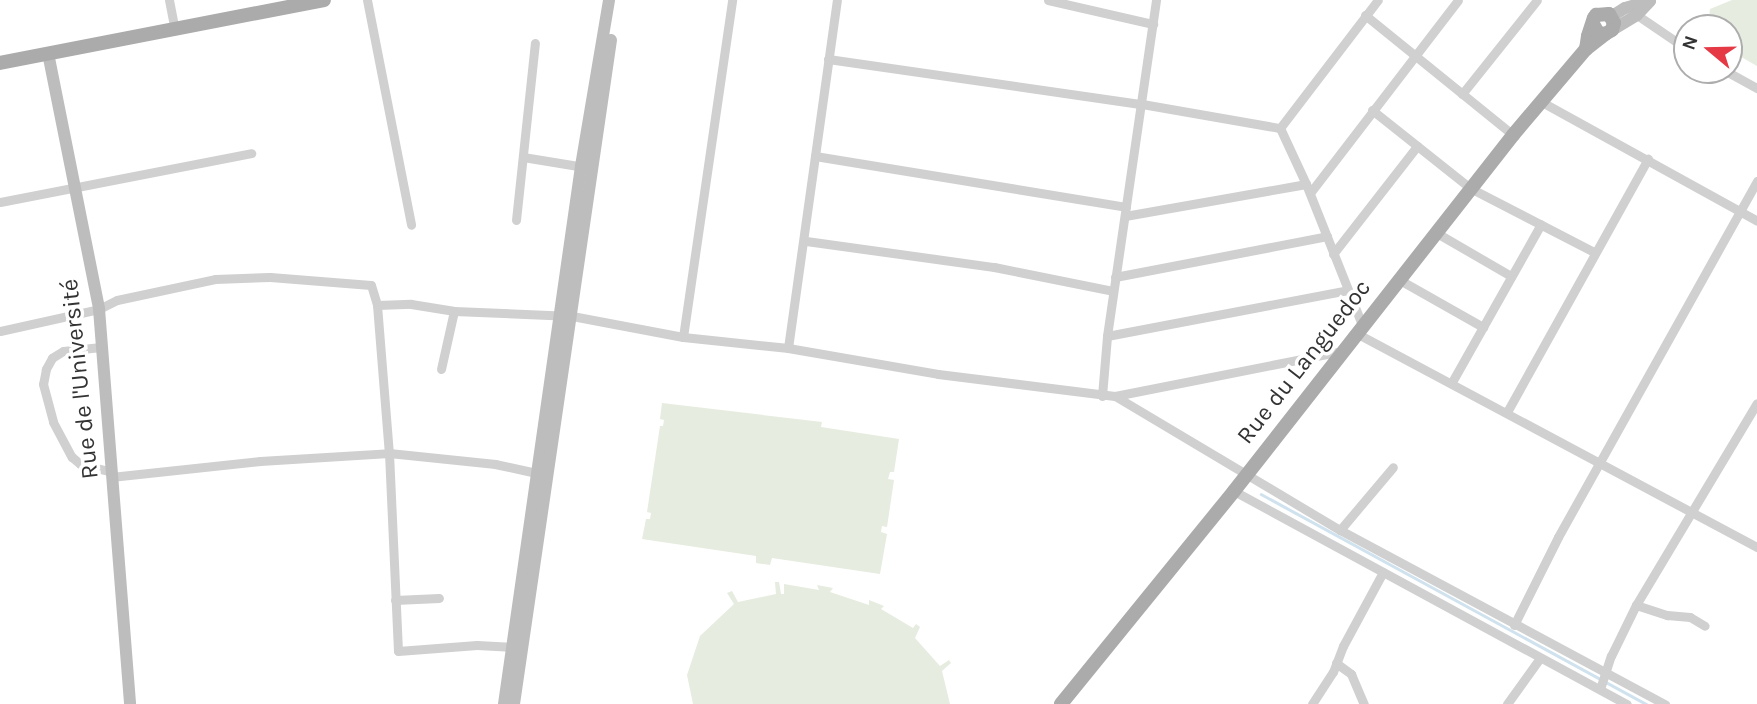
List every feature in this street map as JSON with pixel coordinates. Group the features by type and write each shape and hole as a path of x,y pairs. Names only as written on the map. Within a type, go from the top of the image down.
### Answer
{"main road":[{"path":"0,63 324,0"},
{"path":"1592,0 1603,23"},
{"name":"Rue du Languedoc","path":"1061,704 1234,491 1434,232 1540,101 1586,50 1603,23"}],"street":[{"path":"169,0 175,30"},
{"path":"367,0 411,225"},
{"path":"514,704 517,647 609,0"},
{"path":"586,167 618,0"},
{"path":"682,337 732,0"},
{"path":"788,348 806,241 837,0"},
{"path":"1048,0 1153,24"},
{"path":"1101,396 1113,291 1156,0"},
{"path":"1280,128 1378,0"},
{"path":"815,156 1125,211 1308,188 1373,110 1458,0"},
{"path":"1462,94 1537,0"},
{"path":"1603,23 1625,8 1652,1"},
{"path":"1603,23 1637,15 1652,1"},
{"path":"1365,15 1513,135"},
{"path":"1637,15 1673,39"},
{"path":"516,220 535,43"},
{"name":"Rue de l'Université","path":"48,53 99,309 130,704"},
{"path":"828,59 1142,104 1280,128"},
{"path":"1540,101 1757,221"},
{"path":"1373,110 1470,188 1594,252"},
{"path":"1280,128 1327,236 1348,290 1359,329 1599,463 1757,547"},
{"path":"1334,254 1417,146"},
{"path":"0,202 251,153"},
{"path":"523,158 586,167"},
{"path":"1507,412 1648,159"},
{"path":"1514,625 1599,463 1757,181"},
{"path":"1452,382 1541,224"},
{"path":"1434,232 1511,276"},
{"path":"1115,277 1327,236"},
{"path":"806,241 994,267 1113,291"},
{"path":"0,331 99,309 117,300 215,279 270,277 367,284 374,289 377,305 398,651 477,645 517,647"},
{"path":"1398,279 1483,327"},
{"path":"1107,336 1348,290"},
{"path":"377,305 411,304 454,311 566,316 682,337 788,348 938,374 1115,397 1342,351"},
{"path":"441,369 454,311"},
{"path":"101,348 64,351 52,358 43,384 52,422 72,457 80,464 112,475 260,461 388,453 495,464 542,474"},
{"path":"1115,397 1340,530 1665,704"},
{"path":"1600,689 1636,605 1757,403"},
{"path":"1340,530 1393,467"},
{"path":"1234,491 1627,704"},
{"path":"1312,704 1383,572"},
{"path":"395,600 439,598"},
{"path":"1456,613 1465,598"},
{"path":"1636,605 1667,615 1690,617 1705,626"},
{"path":"1528,652 1536,637"},
{"path":"503,704 517,647"},
{"path":"1507,704 1540,658"},
{"path":"1336,663 1352,674 1364,704"}],"shaded area":[{"path":"1732,0 1757,0 1757,66 1743,58 1743,14 1709,14 1710,9"},
{"path":"662,403 822,422 821,427 899,439 894,472 890,472 888,479 894,480 887,527 882,526 881,532 887,534 880,574 772,558 770,565 756,563 756,556 642,539 646,519 650,519 651,513 647,512 660,426 663,426 664,420 660,419"},
{"path":"775,582 779,582 781,594 784,594 784,584 819,590 817,585 833,588 830,592 869,605 869,600 884,606 881,609 913,628 916,624 920,627 915,638 940,666 949,660 951,663 942,671 950,704 693,704 687,675 700,636 734,604 727,593 732,591 738,602 776,594"}],"waterway":[{"path":"1261,494 1646,704"}]}
